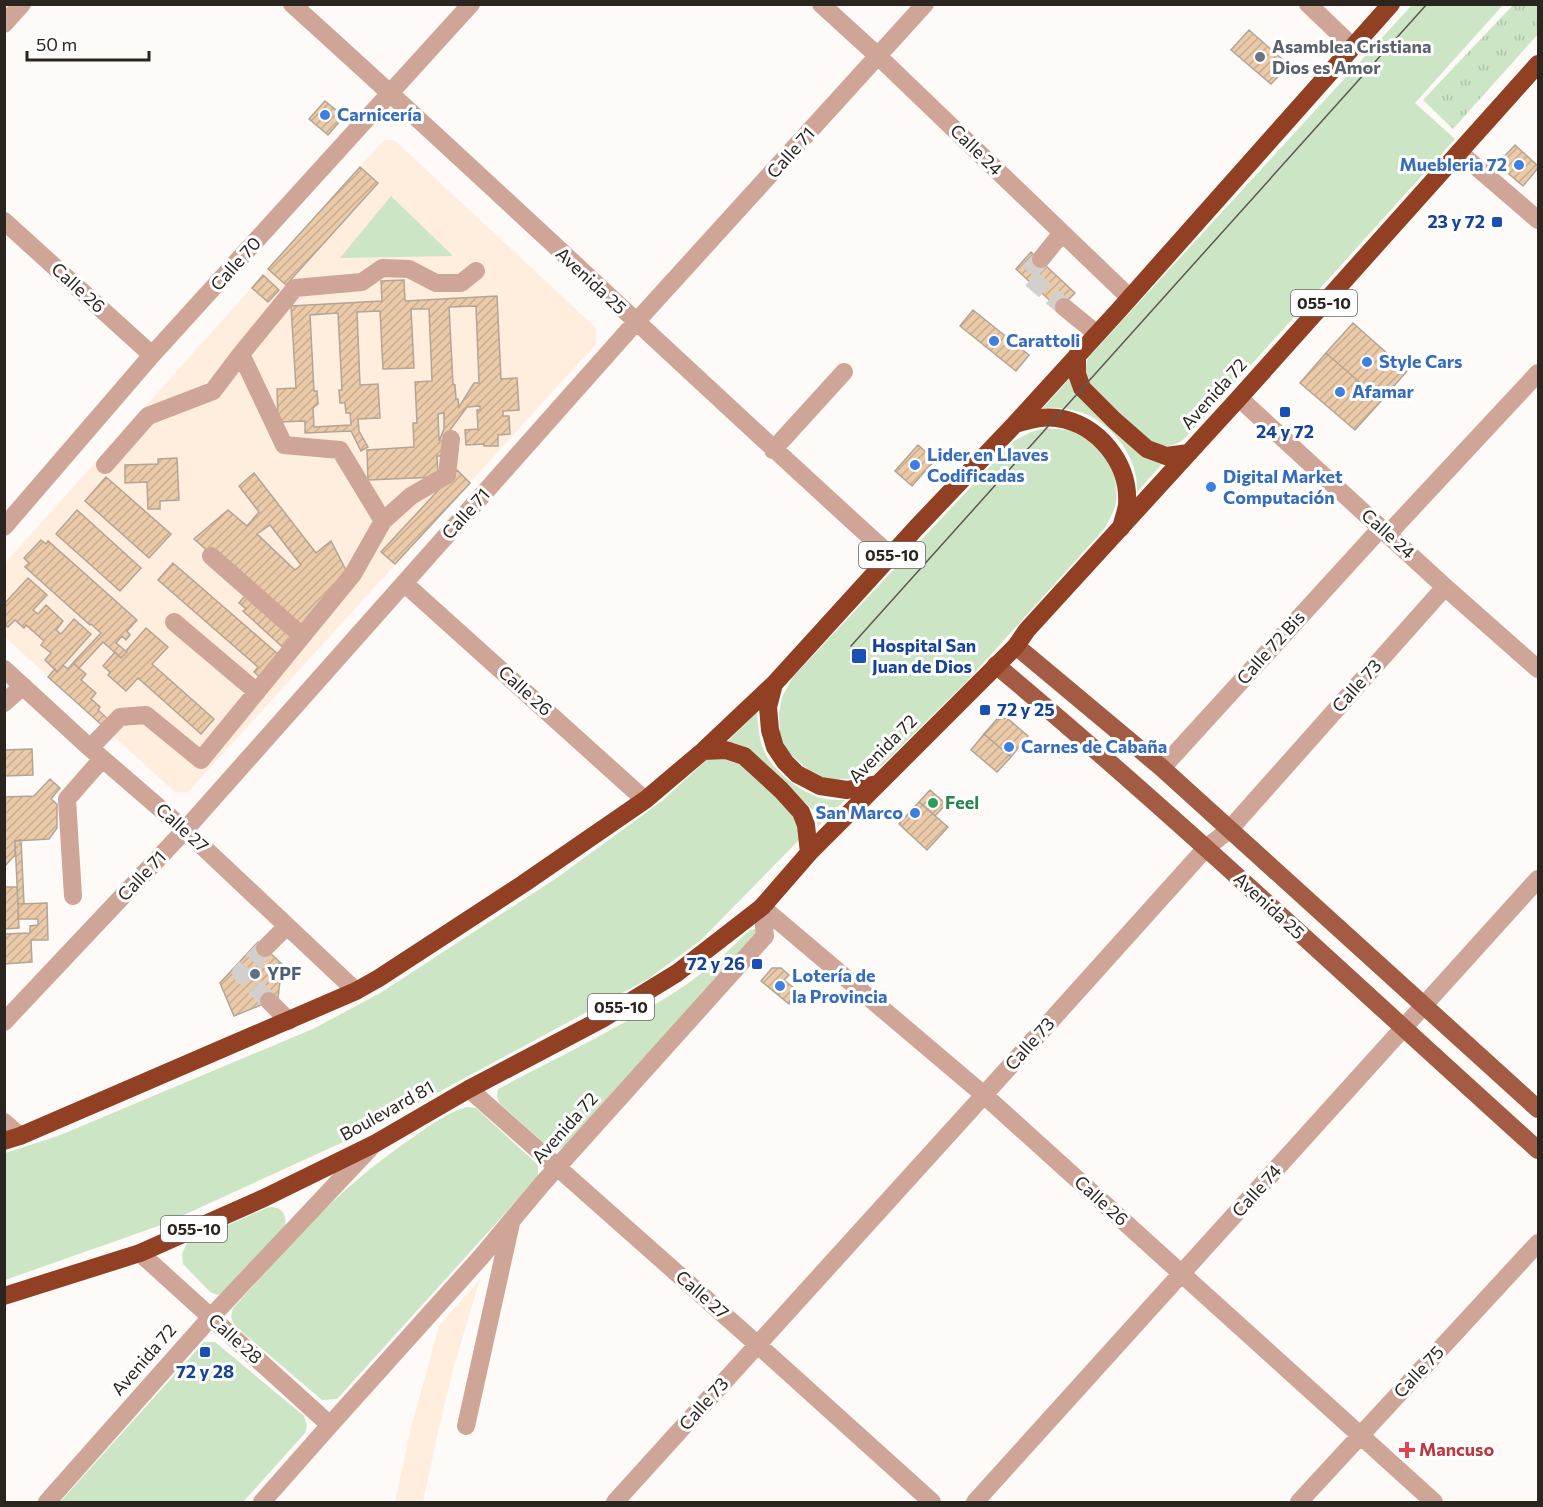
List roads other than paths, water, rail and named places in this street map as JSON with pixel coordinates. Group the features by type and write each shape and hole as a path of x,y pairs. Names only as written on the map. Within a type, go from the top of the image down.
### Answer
{"highway":[{"name":"055-10","path":"12,1138 356,992 513,891 645,800 703,751 774,684 1097,334 1391,4"},
{"name":"Avenida 72","path":"762,907 809,853 1016,646 1027,630 1539,64"},
{"path":"1077,355 1077,374 1082,388 1147,449 1166,456 1189,453"},
{"path":"1015,424 1034,419 1055,418 1071,422 1099,437 1115,456 1125,480 1127,505 1120,529"},
{"path":"774,684 768,706 770,730 775,747 796,774 820,786 848,790 877,784"},
{"path":"703,751 726,750 744,756 782,790 801,812 806,825 809,853"},
{"name":"Boulevard 81","path":"4,1296 140,1253 264,1198 376,1143 469,1089 602,1019 677,973 762,907"}],"main road":[{"name":"Avenida 25","path":"1016,646 1161,768 1539,1109"},
{"name":"Avenida 25","path":"996,665 1206,848 1539,1150"}],"street":[{"path":"4,24 22,4"},
{"name":"Avenida 25","path":"292,4 391,93 773,450 891,556"},
{"name":"Calle 70","path":"4,526 152,355 471,4"},
{"name":"Calle 24","path":"821,4 1129,297"},
{"name":"Calle 71","path":"4,1022 185,830 636,322 925,4"},
{"path":"1308,4 1353,47"},
{"path":"1459,152 1539,220"},
{"name":"Calle 26","path":"4,221 152,355"},
{"path":"1041,259 1062,233"},
{"path":"105,465 148,416 213,392 295,288 362,282 382,268 409,269 436,283 461,283 476,271"},
{"path":"1064,307 1097,334"},
{"path":"241,354 284,445 340,450 383,521"},
{"path":"773,450 844,372"},
{"path":"1385,531 1539,373"},
{"name":"Calle 24","path":"1239,398 1539,669"},
{"path":"73,896 67,799 120,717 146,715 201,760 353,574 383,521 411,496 447,475 451,439"},
{"name":"Calle 72 Bis","path":"1161,768 1385,531"},
{"path":"211,556 302,636"},
{"name":"Calle 26","path":"404,583 645,800"},
{"name":"Calle 73","path":"615,1503 1206,848 1229,830 1446,587"},
{"path":"174,622 257,692"},
{"name":"Calle 27","path":"4,669 96,754 185,830 356,992"},
{"path":"4,703 23,686"},
{"name":"Calle 74","path":"975,1503 1539,879"},
{"name":"Calle 26","path":"762,907 984,1095 1434,1503"},
{"name":"Avenida 72","path":"262,1503 765,936 762,907"},
{"path":"265,948 286,926"},
{"path":"269,1001 289,1021"},
{"name":"Calle 27","path":"469,1089 758,1345 932,1503"},
{"path":"4,1122 12,1138"},
{"name":"Avenida 72","path":"46,1503 211,1317 376,1143"},
{"path":"466,1426 513,1218"},
{"name":"Calle 75","path":"1299,1503 1539,1243"},
{"name":"Calle 28","path":"140,1253 330,1425"}],"tunnel":[{"path":"1041,259 1027,275 1064,307"},
{"path":"265,948 241,973 269,1001"}],"tram line":[{"path":"851,646 1427,4"}],"place":[{"name":"Asamblea Cristiana Dios es Amor","path":"1260,57"},
{"name":"Carnicería","path":"325,115"},
{"name":"Muebleria 72","path":"1519,165"},
{"name":"23 y 72","path":"1497,222"},
{"name":"Carattoli","path":"994,341"},
{"name":"Style Cars","path":"1367,362"},
{"name":"Afamar","path":"1340,392"},
{"name":"24 y 72","path":"1285,412"},
{"name":"Lider en Llaves Codificadas","path":"915,465"},
{"name":"Digital Market Computación","path":"1211,487"},
{"name":"Hospital San Juan de Dios","path":"859,656"},
{"name":"72 y 25","path":"985,710"},
{"name":"Carnes de Cabaña","path":"1009,747"},
{"name":"Feel","path":"933,803"},
{"name":"San Marco","path":"915,813"},
{"name":"72 y 26","path":"757,964"},
{"name":"YPF","path":"255,974"},
{"name":"Lotería de la Provincia","path":"780,986"},
{"name":"72 y 28","path":"205,1352"},
{"name":"Mancuso","path":"1407,1450"}]}
